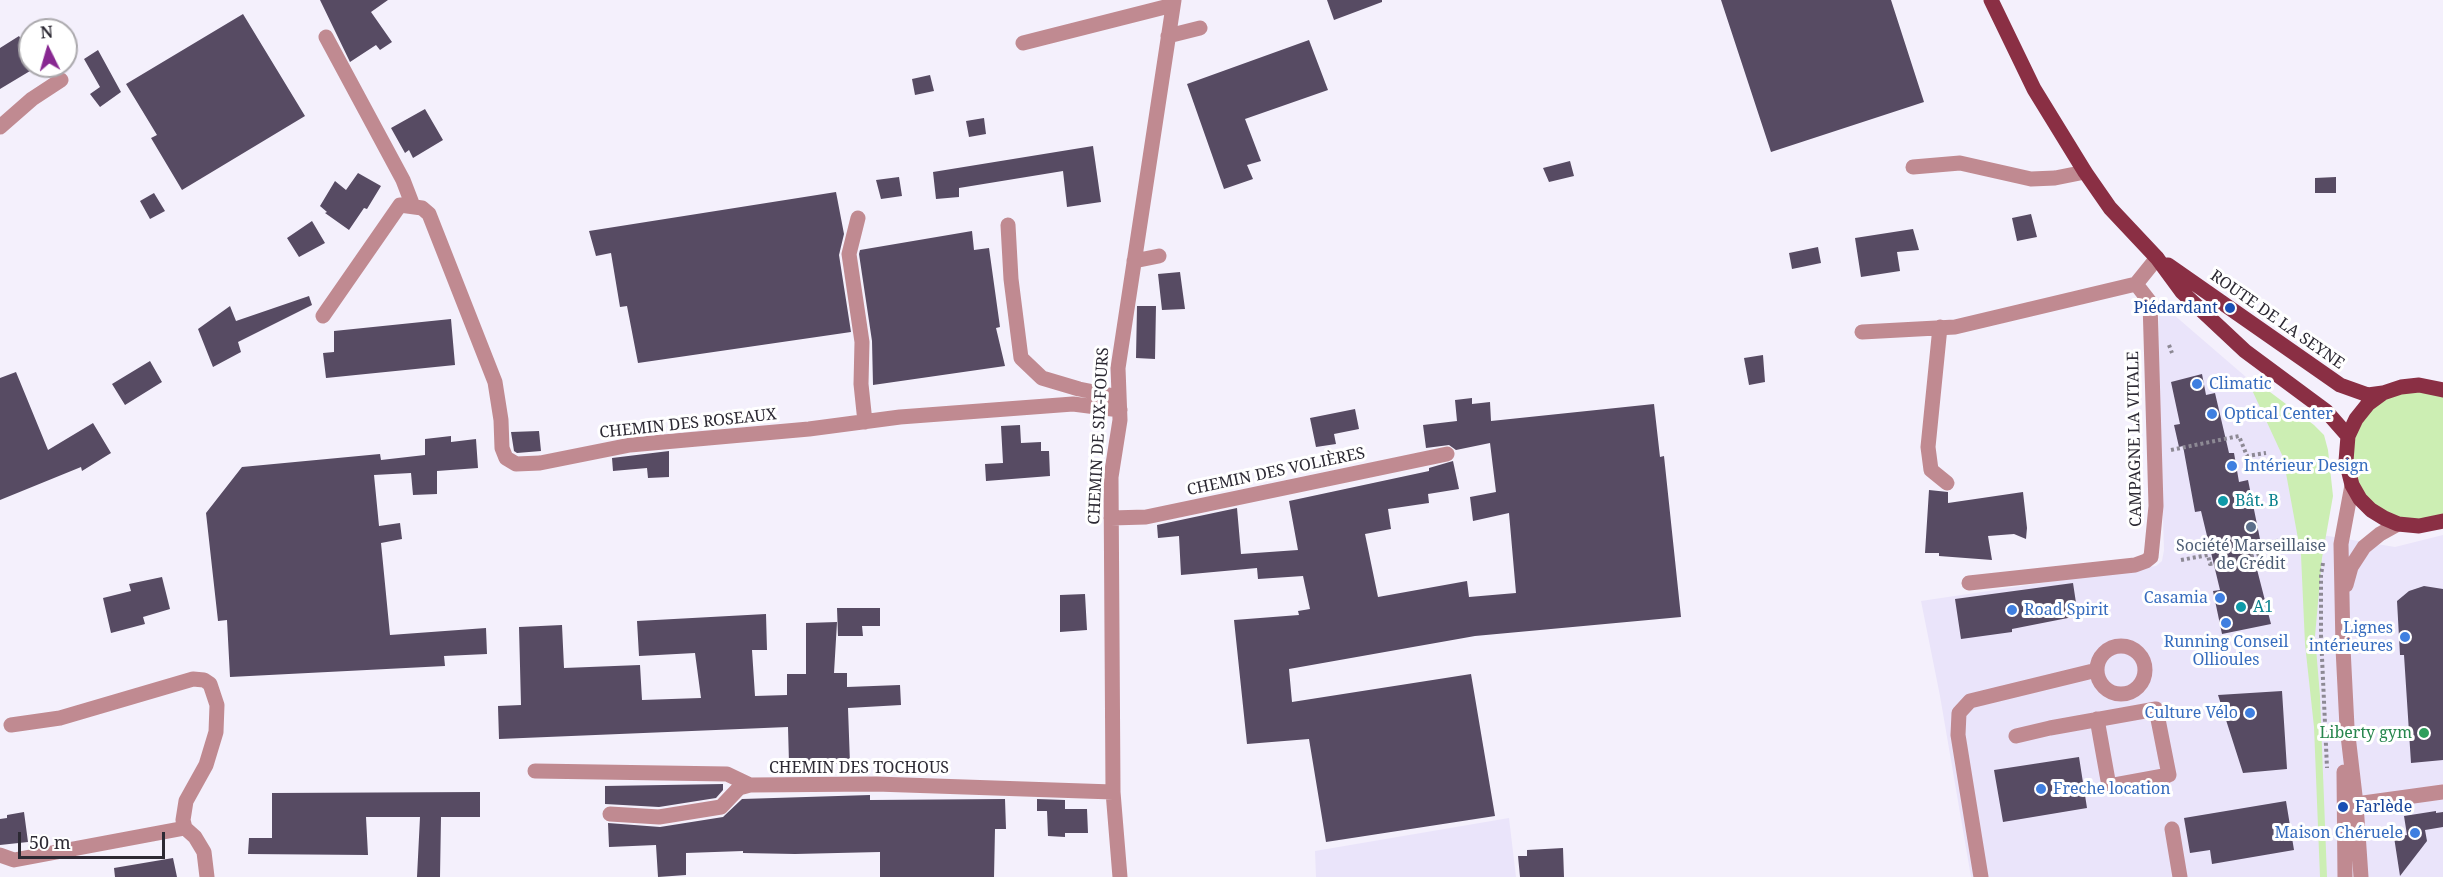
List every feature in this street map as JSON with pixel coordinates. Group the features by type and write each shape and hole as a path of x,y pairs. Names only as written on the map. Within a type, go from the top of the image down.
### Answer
{"main road":[{"name":"ROUTE DE LA SEYNE","path":"1991,0 2034,89 2110,208 2157,258 2182,292 2245,351 2326,411 2348,436"},
{"name":"ROUTE DE LA SEYNE","path":"2157,258 2340,385 2368,395 2383,393"},
{"path":"2441,387 2410,386 2383,393 2362,411 2348,436 2346,461 2352,485 2371,510 2398,524 2419,526 2443,520"}],"street":[{"path":"1023,42 1174,2"},
{"name":"CHEMIN DE SIX-FOURS","path":"1119,877 1113,792 1111,477 1120,403 1118,368 1174,2"},
{"path":"1168,36 1200,28"},
{"path":"323,316 400,205 413,206 403,180 326,37"},
{"path":"0,127 32,99 61,80"},
{"path":"1913,167 1960,163 2031,179 2055,178 2085,172"},
{"name":"CHEMIN DES ROSEAUX","path":"413,206 422,208 429,214 495,382 501,420 502,448 506,458 516,464 540,463 630,445 1073,404 1120,403"},
{"path":"858,218 849,254 862,342 861,384 865,422"},
{"path":"1008,225 1011,279 1021,358 1042,378 1120,403"},
{"path":"1134,261 1159,256"},
{"path":"1862,332 1955,327 2136,284 2157,258"},
{"name":"CAMPAGNE LA VITALE","path":"1970,584 2135,565 2151,557 2156,506 2150,302 2136,284"},
{"path":"1940,327 1928,447 1931,470 1947,483"},
{"name":"CHEMIN DES VOLIÈRES","path":"1111,518 1146,517 1245,500 1447,454"},
{"path":"2352,485 2341,544 2342,600 2347,727 2356,804 2361,877"},
{"path":"2342,600 2351,567 2364,547 2380,534 2398,524"},
{"path":"1982,877 1958,735 1959,713 1970,701 2097,670"},
{"path":"11,725 60,718 193,679 204,680 210,684 217,705 216,732 206,765 186,801 183,820 185,828 195,837 204,852 207,877"},
{"path":"2016,736 2097,719 2156,709 2169,775 2109,786 2097,719"},
{"path":"2345,877 2343,807 2347,727"},
{"name":"CHEMIN DES TOCHOUS","path":"535,771 727,774 750,785 876,784 1113,792"},
{"path":"610,814 659,817 722,807 739,788 750,785"},
{"path":"2356,804 2443,792"},
{"path":"0,855 14,860 185,828"},
{"path":"2172,829 2180,877"}],"path":[{"path":"2170,450 2239,436 2247,456 2266,453"},
{"path":"2181,560 2208,555 2210,564 2259,554 2268,543 2286,539"},
{"path":"2325,555 2320,575 2327,769"}],"shaded area":[{"path":"2159,302 2246,377 2288,438 2310,533 2395,547 2443,535 2443,877 1971,877 1921,601 2156,566 2162,561 2164,550 2158,360"},
{"path":"1509,818 1516,877 1316,877 1315,851"}],"green space":[{"path":"2246,377 2258,383 2314,425 2324,435 2328,450 2333,496 2322,558 2315,636 2320,696 2327,877 2320,877 2314,727 2305,644 2301,555 2283,457"},
{"path":"2443,390 2443,521 2419,526 2371,510 2346,461 2368,404 2383,393"}],"building":[{"path":"320,0 388,0 371,12 392,42 380,50 376,45 350,62"},
{"path":"1327,0 1382,0 1382,2 1334,20"},
{"path":"1721,0 1891,0 1924,102 1771,152"},
{"path":"243,14 305,116 182,190 151,138 157,135 126,84"},
{"path":"18,37 18,78 0,89 0,48"},
{"path":"1309,40 1328,90 1245,119 1261,161 1247,165 1253,179 1224,189 1187,84"},
{"path":"98,50 121,92 100,107 90,94 100,87 84,59"},
{"path":"930,75 934,91 915,95 912,79"},
{"path":"425,109 443,140 413,158 409,150 405,153 391,128"},
{"path":"984,118 986,134 969,137 966,121"},
{"path":"1093,146 1101,202 1067,207 1063,171 959,188 959,197 936,199 933,172"},
{"path":"1570,161 1574,176 1549,182 1543,168"},
{"path":"358,173 381,186 367,209 364,208 349,230 325,213 327,212 320,206 335,181 346,190"},
{"path":"899,177 902,196 881,199 876,180"},
{"path":"2336,177 2336,193 2315,193 2315,178"},
{"path":"836,192 844,234 839,255 851,332 638,363 627,306 620,307 611,253 596,256 589,231"},
{"path":"154,193 165,211 150,219 140,201"},
{"path":"2031,214 2037,237 2017,241 2012,218"},
{"path":"312,221 325,243 299,257 287,238"},
{"path":"1913,229 1919,250 1897,252 1900,271 1861,277 1855,238"},
{"path":"972,231 974,250 989,248 1000,327 996,328 1005,366 873,385 872,341 860,250"},
{"path":"1818,247 1821,263 1792,269 1789,253"},
{"path":"1180,272 1185,309 1162,310 1158,274"},
{"path":"309,296 312,305 238,342 241,352 213,367 198,329 230,306 236,321"},
{"path":"1137,306 1156,306 1155,359 1136,358"},
{"path":"451,319 455,365 326,378 323,353 334,352 334,331"},
{"path":"1763,355 1765,382 1749,385 1744,358"},
{"path":"150,361 162,382 125,405 112,384"},
{"path":"16,372 48,450 93,423 111,453 82,471 81,467 0,500 0,378"},
{"path":"2202,374 2206,395 2215,393 2229,453 2234,453 2239,482 2248,480 2261,544 2251,546 2271,624 2222,634 2213,591 2220,590 2201,511 2195,512 2183,446 2179,447 2174,425 2180,424 2171,382"},
{"path":"1472,398 1472,404 1490,402 1491,421 1654,404 1660,457 1664,456 1681,617 1475,636 1289,669 1292,702 1471,674 1495,816 1326,842 1309,739 1247,744 1234,620 1299,615 1298,611 1310,609 1303,576 1258,579 1257,568 1181,575 1179,536 1158,538 1157,525 1237,508 1241,554 1298,550 1289,501 1429,471 1429,468 1453,461 1459,489 1428,494 1429,503 1388,509 1391,529 1365,534 1378,597 1467,581 1469,597 1516,593 1509,513 1473,521 1470,497 1496,492 1490,443 1456,450 1449,445 1426,448 1423,425 1457,421 1455,400"},
{"path":"1355,409 1359,429 1334,434 1336,444 1316,447 1310,418"},
{"path":"1020,425 1021,443 1041,442 1041,451 1049,451 1050,476 986,481 985,464 1003,463 1001,426"},
{"path":"539,431 541,451 517,453 514,451 511,432"},
{"path":"451,436 451,442 476,439 478,468 437,471 437,494 413,495 411,473 374,475 379,526 400,523 402,539 381,543 390,635 486,628 487,654 444,656 445,666 230,677 227,620 218,621 206,513 242,467 380,454 381,460 425,455 425,439"},
{"path":"669,451 669,477 648,478 647,468 613,471 612,458"},
{"path":"1929,490 1948,492 1948,503 2023,492 2026,539 2014,534 1988,536 1992,560 1925,553"},
{"path":"162,577 170,609 143,617 145,624 111,633 103,598 131,591 129,584"},
{"path":"2073,583 2078,616 2012,629 2012,632 1961,639 1955,599"},
{"path":"2424,586 2443,589 2443,760 2411,763 2404,655 2400,655 2397,601 2409,591"},
{"path":"1085,594 1087,630 1060,632 1060,595"},
{"path":"837,608 880,608 880,626 862,626 863,636 838,636"},
{"path":"766,614 767,650 752,650 755,696 787,695 787,674 806,674 806,623 837,622 834,673 847,673 847,687 900,685 901,705 848,708 850,764 789,763 788,727 499,739 498,706 521,705 519,627 562,625 564,668 640,665 642,700 701,698 695,653 639,656 637,621"},
{"path":"2282,691 2287,769 2243,773 2218,695"},
{"name":"Freche location","path":"2079,757 2087,808 2003,822 1994,770"},
{"path":"723,784 723,790 716,798 659,807 605,804 605,786"},
{"path":"480,792 480,817 441,817 440,877 417,877 420,817 366,817 368,855 248,854 249,838 272,838 272,793"},
{"path":"870,795 870,800 1005,799 1006,829 995,829 994,877 880,877 880,852 795,854 743,853 743,851 686,853 686,875 658,877 656,845 609,847 608,823 660,827 723,817 742,799"},
{"path":"1037,799 1065,800 1065,809 1087,809 1088,833 1065,833 1065,837 1048,836 1047,811 1037,811"},
{"path":"2286,801 2294,850 2212,864 2210,850 2190,853 2184,818"},
{"name":"Maison Chéruele","path":"2436,811 2436,813 2443,812 2443,827 2425,830 2427,841 2400,876 2394,837 2407,835 2404,816"},
{"path":"24,812 28,842 0,845 0,819 7,818 7,815"},
{"path":"1563,848 1564,877 1520,877 1518,856 1527,856 1527,850"},
{"path":"173,858 177,877 115,877 114,868"}],"place":[{"name":"Piédardant","path":"2230,308"},
{"name":"Climatic","path":"2197,384"},
{"name":"Optical Center","path":"2212,414"},
{"name":"Intérieur Design","path":"2232,466"},
{"name":"Bât. B","path":"2223,501"},
{"name":"Société Marseillaise de Crédit","path":"2251,527"},
{"name":"Casamia","path":"2220,598"},
{"name":"A1","path":"2241,607"},
{"name":"Road Spirit","path":"2012,610"},
{"name":"Running Conseil Ollioules","path":"2226,623"},
{"name":"Lignes intérieures","path":"2405,637"},
{"name":"Culture Vélo","path":"2250,713"},
{"name":"Liberty gym","path":"2424,733"},
{"name":"Freche location","path":"2041,789"},
{"name":"Farlède","path":"2343,807"},
{"name":"Maison Chéruele","path":"2415,833"}]}
